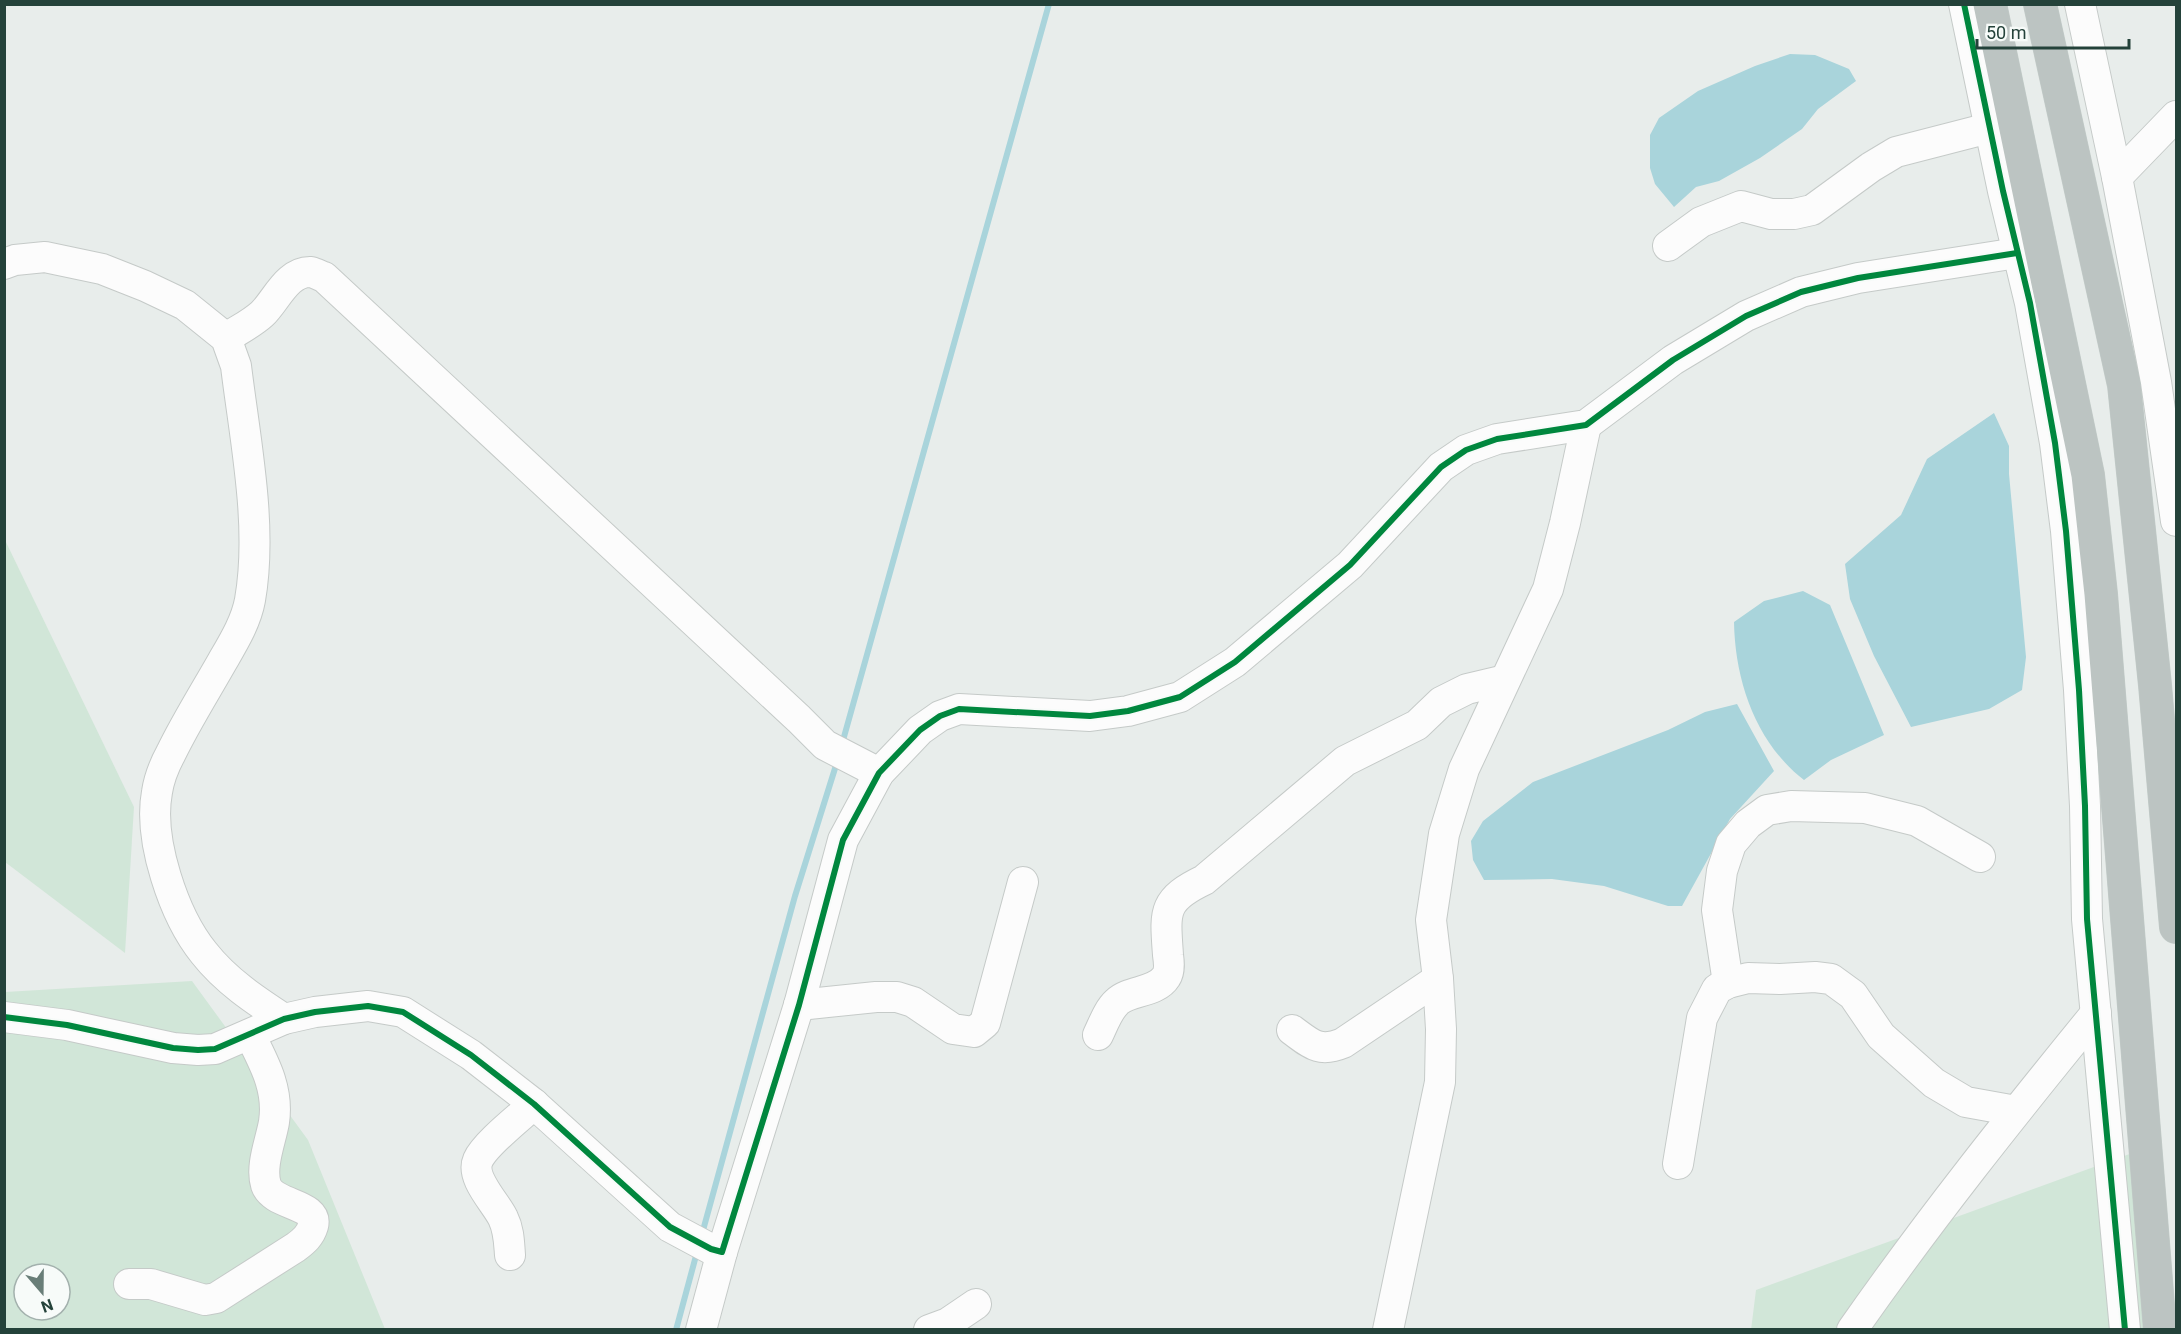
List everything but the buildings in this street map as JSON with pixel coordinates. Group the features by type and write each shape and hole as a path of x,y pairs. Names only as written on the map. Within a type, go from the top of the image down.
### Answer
{"highway":[{"path":"1990,4 2088,475 2102,606 2160,1329"},
{"path":"2040,4 2124,385 2155,685 2176,927"}],"street":[{"path":"1964,4 1989,128 2030,303 2055,443 2066,531 2080,702 2087,919 2125,1329"},
{"path":"2080,4 2170,444 2176,521"},
{"path":"2117,177 2176,116"},
{"path":"1668,246 1701,222 1741,206 1771,214 1794,214 1812,210 1871,167 1896,152 1989,128"},
{"path":"701,1329 716,1251 799,1005 843,840 869,768 940,716 959,709 1090,716 1128,711 1180,697 1235,662 1350,565 1441,467 1466,450 1497,439 1586,425 1673,360 1746,316 1801,292 1858,278 2018,253"},
{"path":"4,264 15,260 45,257 102,269 185,305 226,338 236,366 254,518 254,560 249,602 237,636 170,754 157,791 156,821 163,868 184,926 228,980 284,1019"},
{"path":"226,338 253,322 264,312 284,286 297,276 311,272 324,278 825,745 869,768"},
{"path":"1388,1329 1440,1082 1441,1029 1431,920 1444,834 1464,769 1548,589 1586,425"},
{"path":"1098,1035 1117,1002 1161,982 1167,976 1169,965 1166,922 1168,907 1184,889 1204,880 1345,761 1417,725 1441,702 1467,689 1505,680"},
{"path":"1728,983 1717,910 1722,871 1731,844 1748,824 1767,810 1791,806 1865,808 1917,821 1980,856"},
{"path":"799,1005 876,996 897,997 913,1002 930,1016 953,1029 974,1032 986,1023 1023,882"},
{"path":"1678,1164 1702,1018 1717,989 1728,983 1748,978 1815,977 1831,979 1853,995 1881,1036 1934,1083 1966,1102 2016,1111"},
{"path":"1292,1030 1319,1047 1330,1048 1343,1043 1438,979"},
{"path":"4,1017 67,1025 173,1048 198,1050 215,1049 284,1019 315,1012 368,1006 402,1012 471,1055 534,1104 645,1206 683,1235 716,1251"},
{"path":"1852,1329 1891,1274 2016,1111 2096,1013"},
{"path":"129,1284 151,1284 205,1300 216,1298 296,1247 311,1232 314,1222 311,1215 304,1209 276,1198 269,1192 265,1182 265,1168 274,1120 273,1088 268,1071 250,1035"},
{"path":"510,1255 506,1225 479,1180 477,1161 488,1147 534,1104"},
{"path":"928,1329 948,1323 976,1304"}],"green space":[{"path":"4,538 134,807 125,953 5,862"},
{"path":"192,981 308,1140 385,1329 5,1330 5,992"},
{"path":"2146,1148 2149,1329 1751,1330 1756,1290"}],"water":[{"path":"1790,54 1815,55 1849,69 1856,81 1818,109 1802,129 1760,158 1719,181 1696,187 1674,207 1655,184 1650,168 1650,135 1659,118 1698,91 1755,66"},
{"path":"1994,413 2009,446 2009,474 2026,657 2022,690 1989,709 1911,727 1874,656 1850,599 1845,564 1901,515 1927,459"},
{"path":"1803,591 1830,605 1884,735 1831,760 1804,780 1773,748 1751,709 1739,666 1734,622 1764,601"},
{"path":"1737,704 1774,771 1730,819 1682,906 1668,906 1604,886 1552,879 1484,880 1473,860 1471,841 1483,821 1533,782 1668,730 1705,712"}],"waterway":[{"path":"842,744 1049,4"},
{"path":"702,1234 795,896 837,762"},
{"path":"676,1330 697,1252"}],"cycle path":[{"path":"1964,4 2003,191 2030,303 2055,443 2066,531 2079,690 2085,806 2087,919 2125,1330"},
{"path":"4,1017 67,1025 173,1048 198,1050 215,1049 284,1019 315,1012 368,1006 403,1012 471,1055 534,1104 670,1227 711,1249 722,1252 799,1005 843,840 879,773 920,730 940,716 959,709 1090,716 1128,711 1180,697 1235,662 1350,565 1441,467 1466,450 1497,439 1586,425 1673,360 1746,316 1801,292 1858,278 2017,253"}]}
